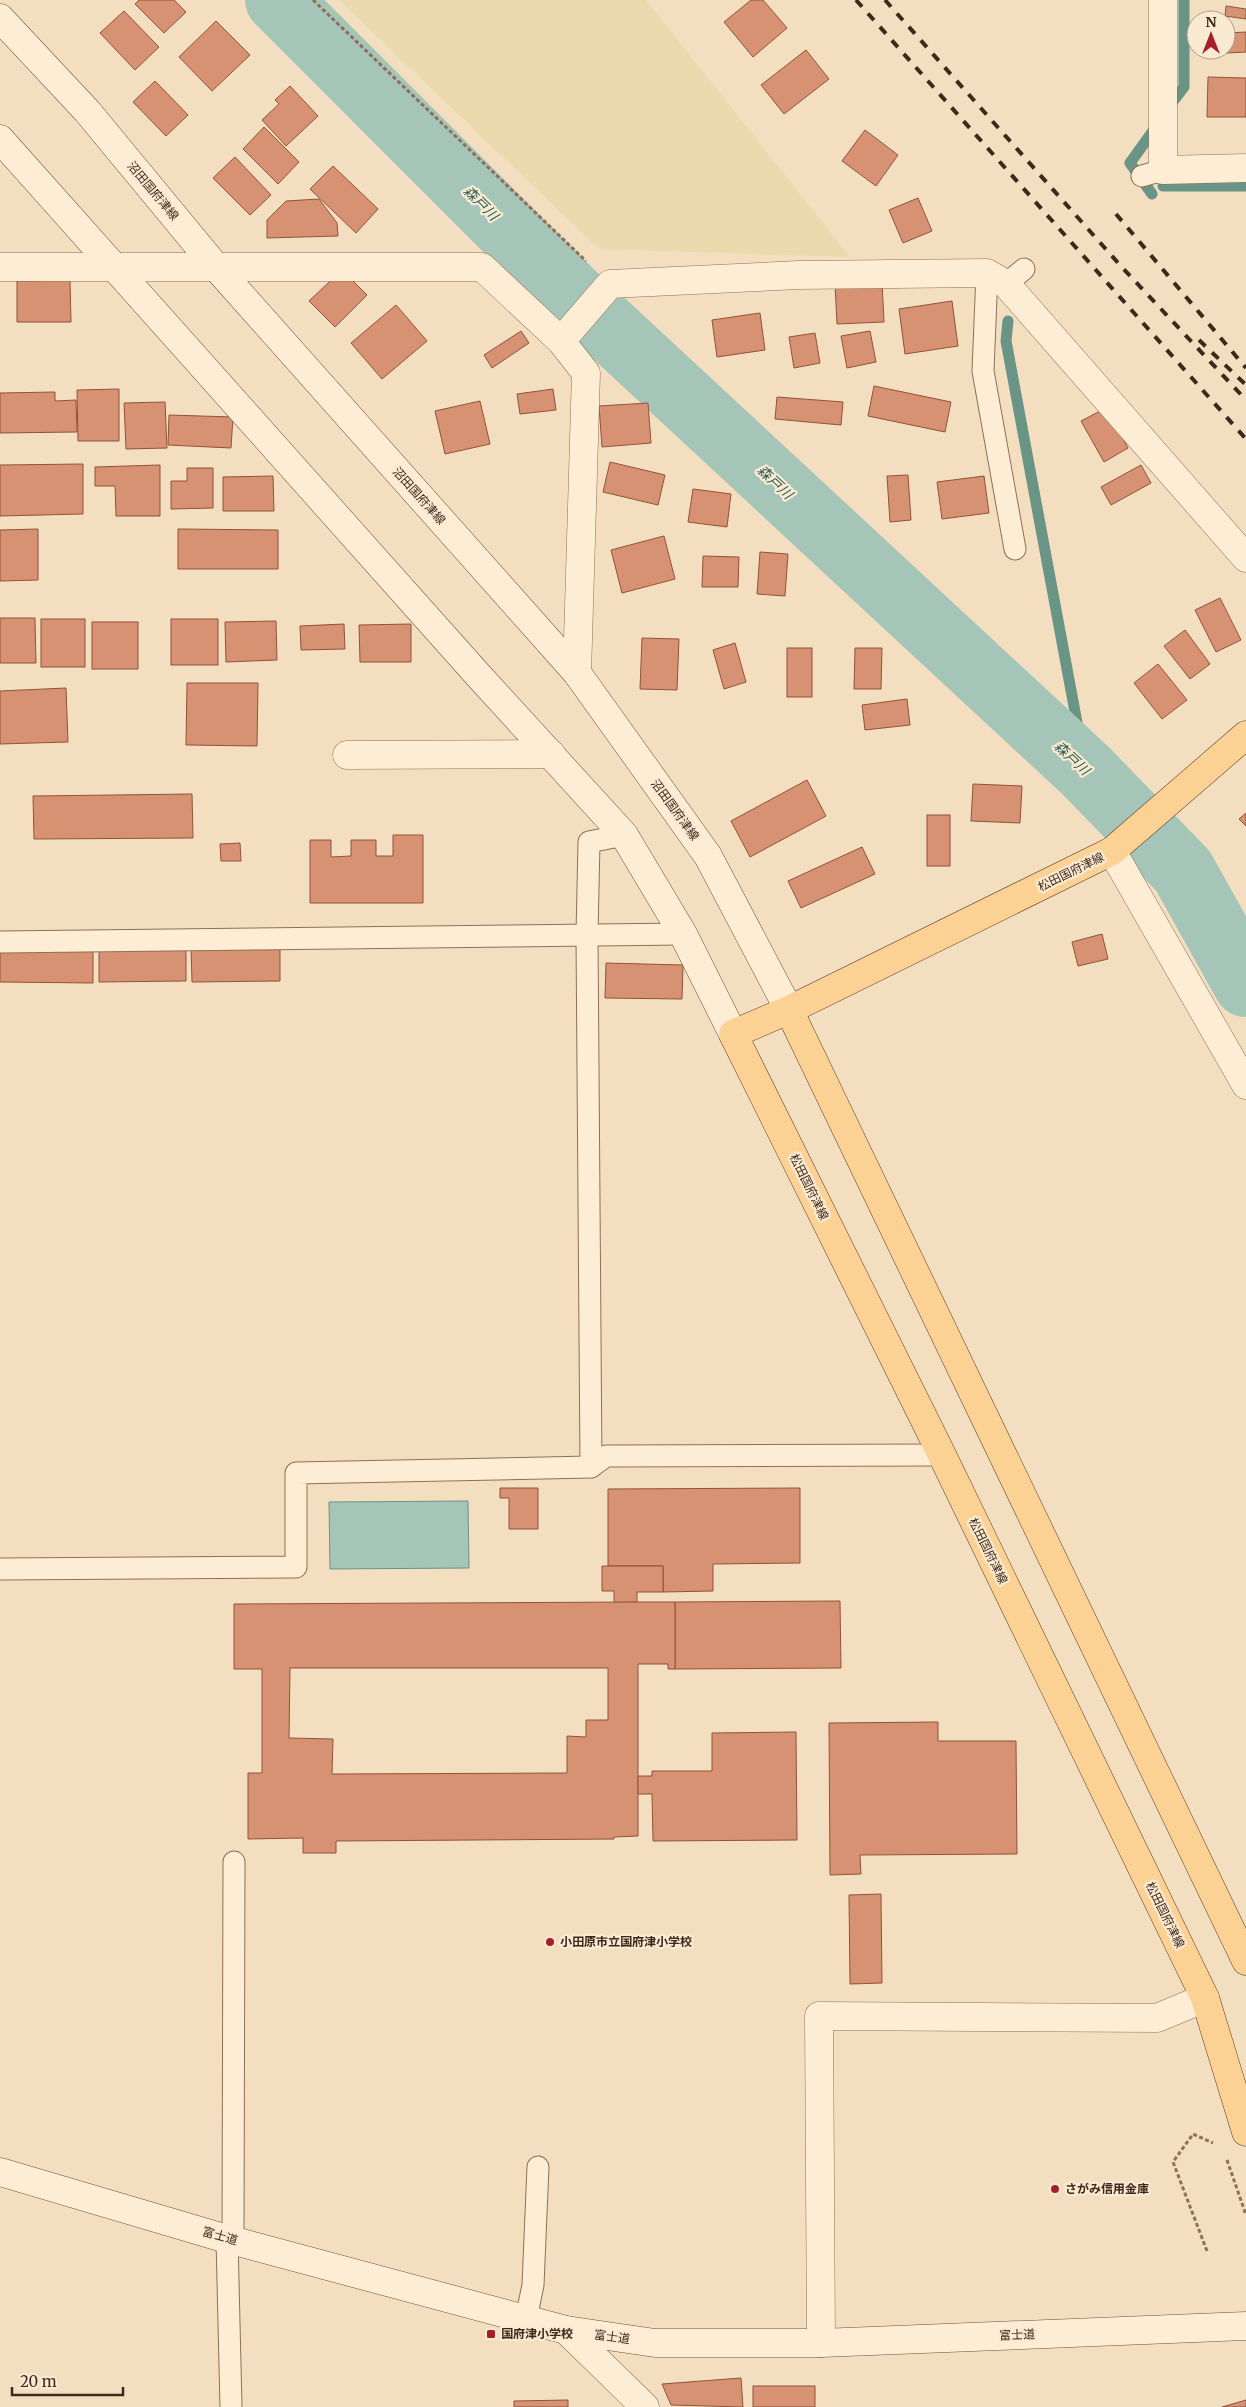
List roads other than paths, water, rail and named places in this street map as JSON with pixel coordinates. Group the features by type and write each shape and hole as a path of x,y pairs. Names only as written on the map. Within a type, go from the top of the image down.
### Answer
{"main road":[{"name":"松田国府津線","path":"1246,735 1116,848 789,1010 733,1034 942,1455 1205,1998 1246,2132"},
{"path":"789,1010 1246,1961"}],"street":[{"path":"1163,0 1153,173 1246,168"},
{"name":"沼田国府津線","path":"0,18 87,111 216,267 577,673 708,856 789,1010"},
{"path":"0,139 112,267 624,835 683,934 733,1034"},
{"path":"0,267 482,266 561,341 586,373 577,673"},
{"path":"561,341 610,284 799,275 1006,275 1246,558"},
{"path":"347,755 550,754"},
{"path":"1116,848 1246,1086"},
{"path":"821,2343 819,2016 1157,2018 1205,1998"},
{"name":"富士道","path":"0,2172 230,2240 566,2330 655,2343 821,2343 1246,2326"},
{"path":"566,2330 645,2407"}],"lane":[{"path":"1006,275 983,371 1016,549"},
{"path":"591,1468 587,935 589,842 624,835"},
{"path":"0,942 683,934"},
{"path":"0,1569 296,1567 296,1473 591,1468 606,1456 942,1455"},
{"path":"231,2407 230,2240 234,1862"},
{"path":"526,2319 533,2285 538,2167"}],"waterway":[{"name":"森戸川","path":"278,0 574,296 1086,771 1183,871 1246,984"},
{"path":"1168,108 1184,87 1184,0"},
{"path":"1152,194 1130,163 1158,124"},
{"path":"1163,186 1246,186"},
{"path":"1008,321 1006,341 1086,771"}],"railway":[{"path":"856,0 1246,439"},
{"path":"885,0 1119,264 1246,400"},
{"path":"1116,214 1246,368"},
{"path":"1199,340 1246,385"}],"place":[{"name":"小田原市立国府津小学校","path":"550,1942"},
{"name":"さがみ信用金庫","path":"1055,2189"},
{"name":"国府津小学校","path":"491,2334"}]}
